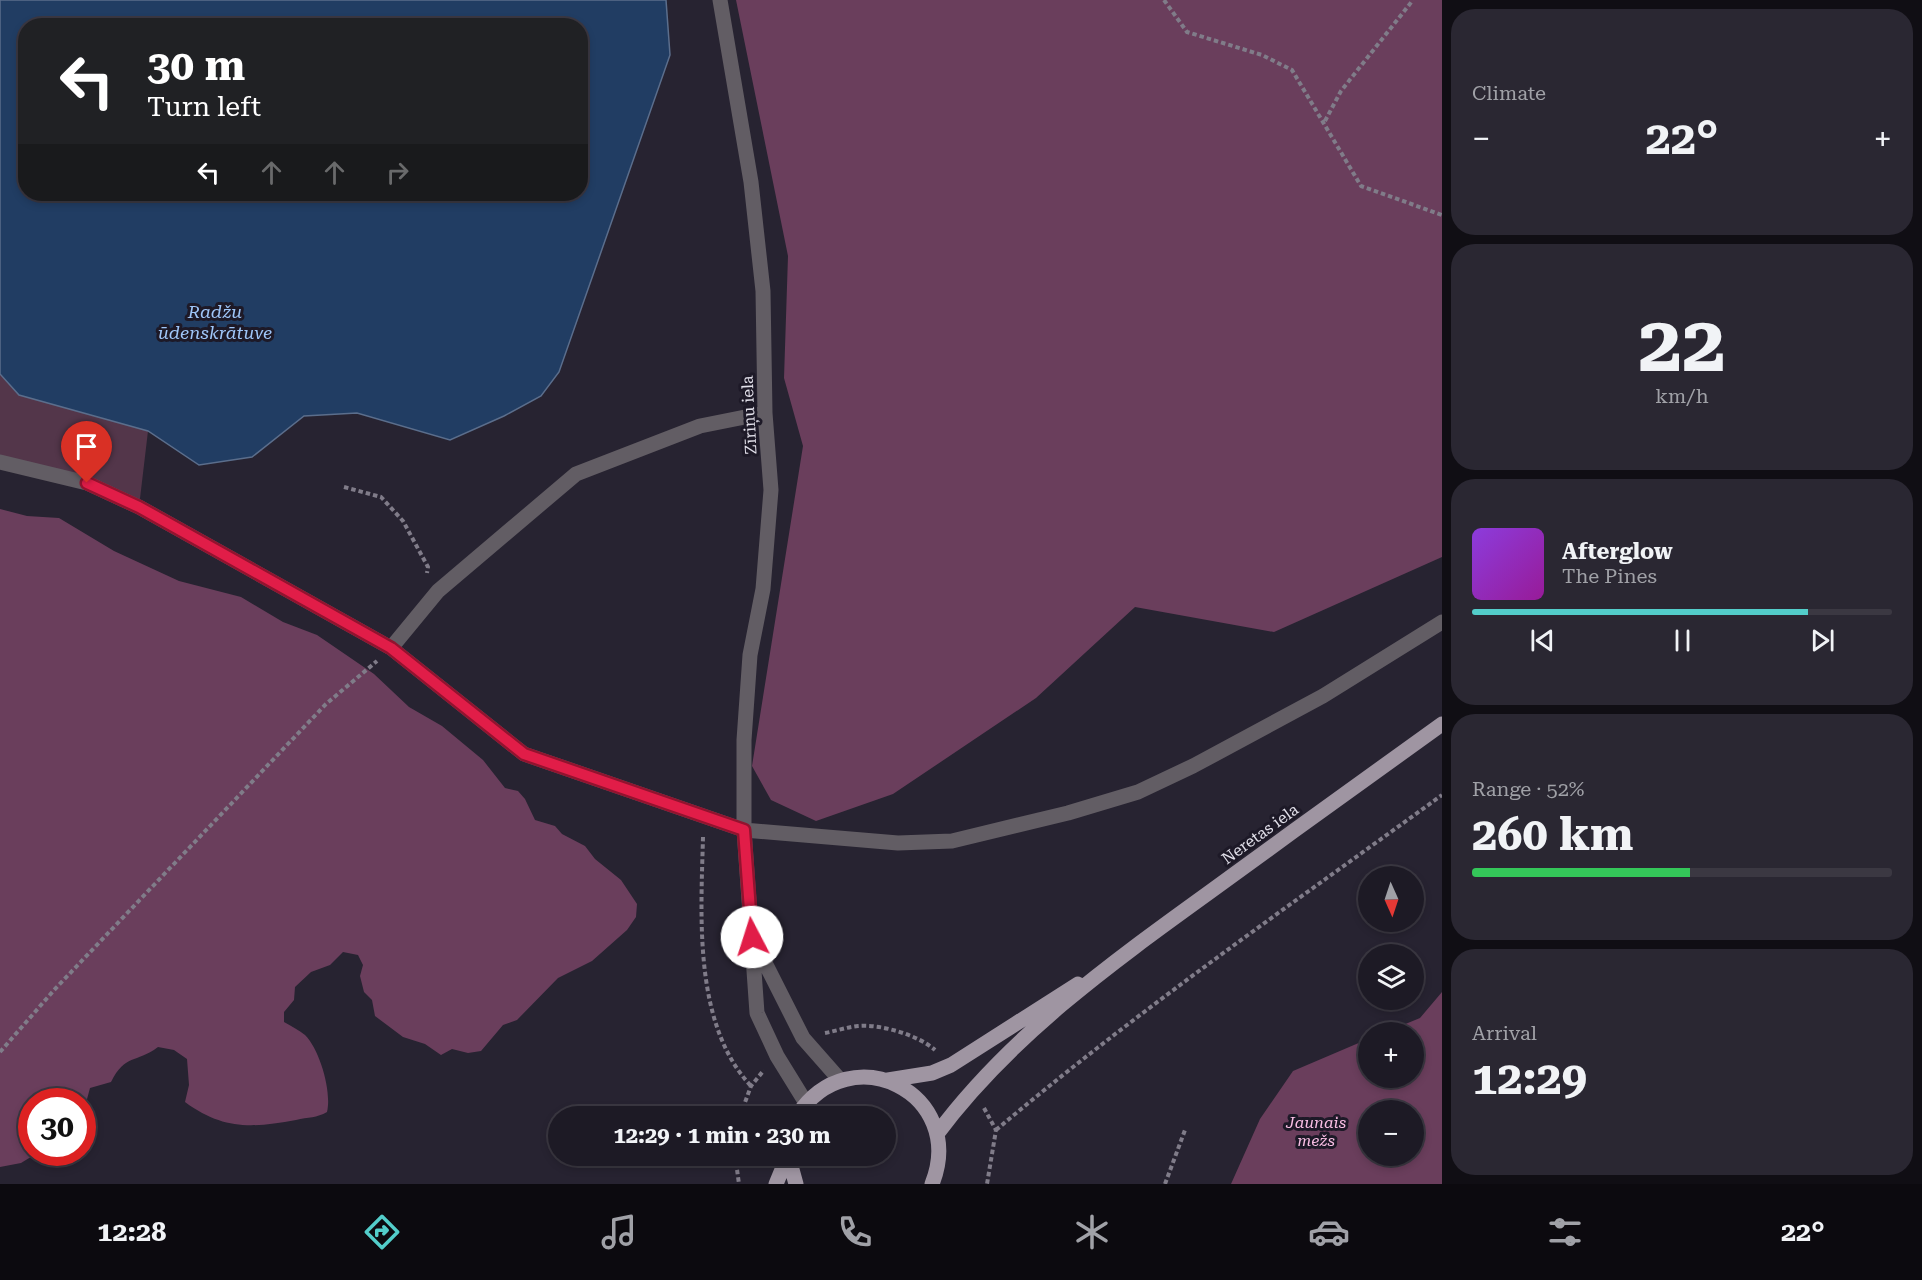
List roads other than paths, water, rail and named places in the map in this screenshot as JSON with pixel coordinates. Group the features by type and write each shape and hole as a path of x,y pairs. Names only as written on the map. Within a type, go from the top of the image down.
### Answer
{"main road":[{"name":"Neretas iela","path":"937,1134 1008,1054 1099,973 1442,724"},
{"name":"Neretas iela","path":"888,1080 932,1073 951,1065 1066,990 1099,973"},
{"path":"805,1106 821,1089 840,1080 864,1076 888,1080 910,1092 927,1111 937,1134 939,1153 932,1184"},
{"path":"776,1184 783,1166"},
{"path":"791,1166 796,1184"}],"street":[{"name":"Zīriņu iela","path":"720,0 751,182 763,291 765,413 771,490 763,589 749,677 744,740 744,830 752,937"},
{"path":"391,648 438,591 576,474 700,426 765,413"},
{"path":"0,462 87,483 139,507 391,648 524,754 744,830 898,843 952,842 1068,813 1138,792 1193,766 1323,696 1442,622"},
{"path":"752,937 803,1038 840,1080"},
{"path":"752,937 756,1013 799,1106"}],"water":[{"name":"Radžu ūdenskrātuve","path":"0,0 666,0 670,55 559,372 541,396 504,416 450,440 357,413 304,416 252,457 199,465 148,431 19,395 0,374"}],"park label":[{"name":"Jaunais mežs","path":"1316,1131"}]}
